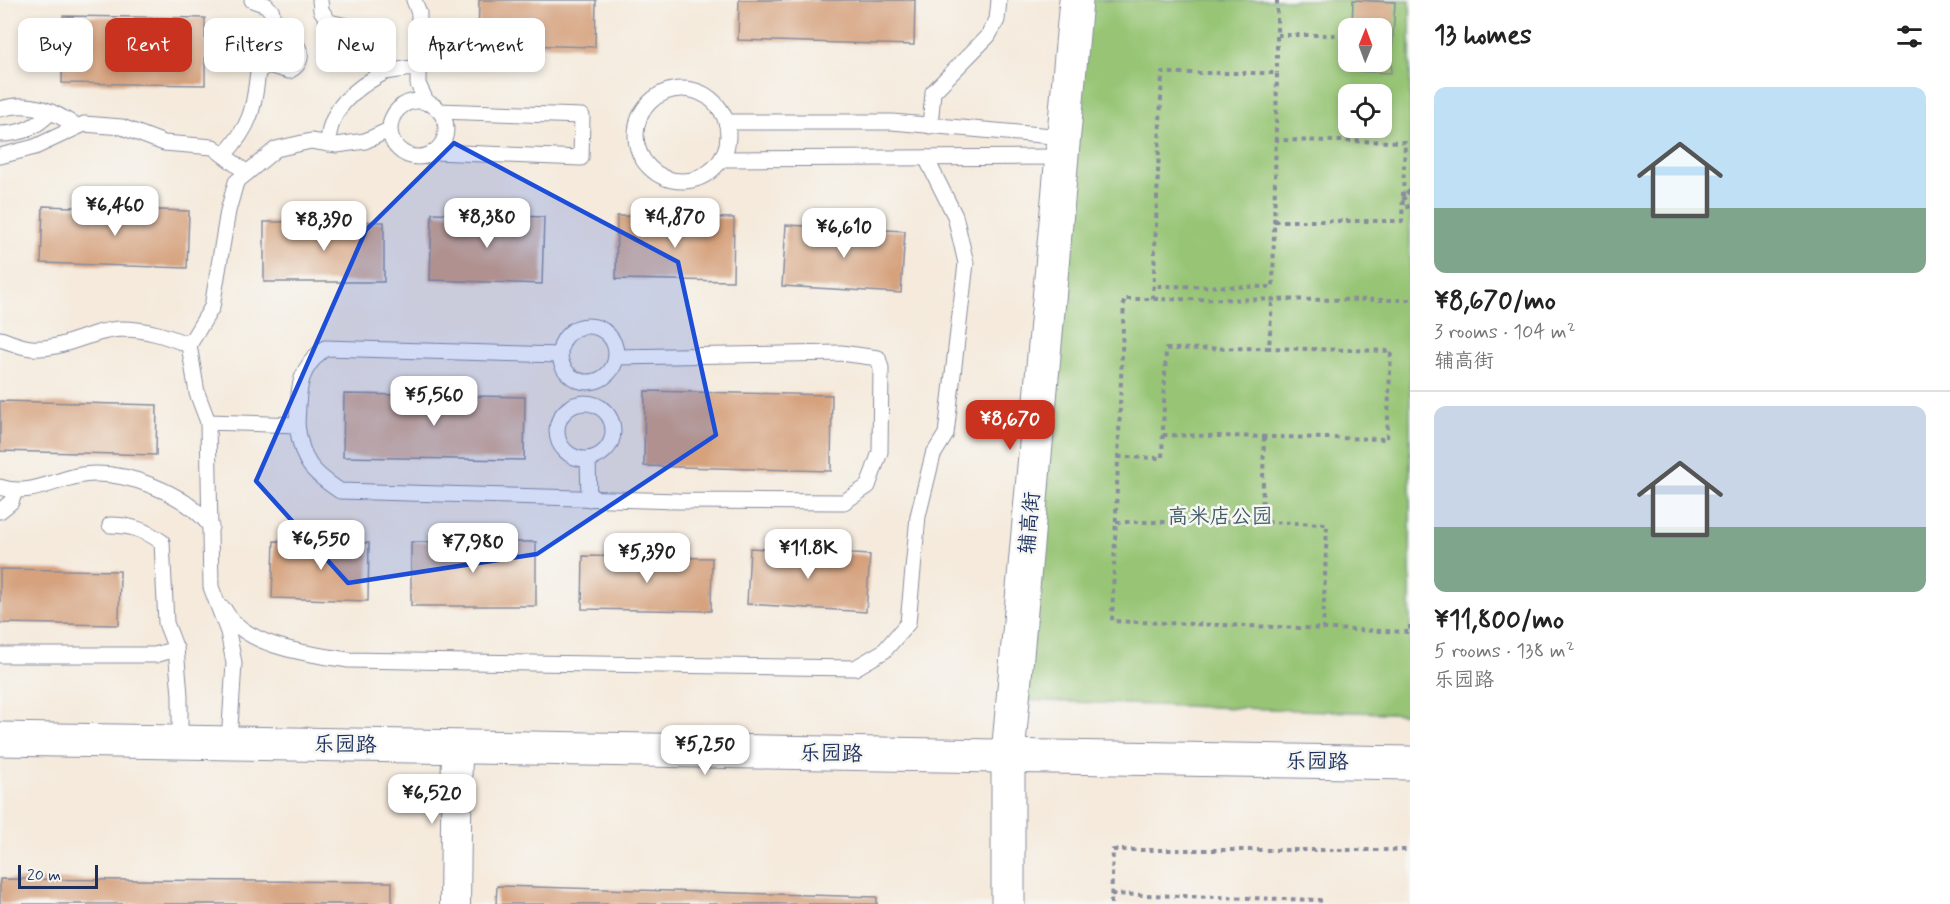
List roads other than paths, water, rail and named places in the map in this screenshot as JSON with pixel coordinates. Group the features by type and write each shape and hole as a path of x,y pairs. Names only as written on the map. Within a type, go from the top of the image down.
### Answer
{"street":[{"name":"辅高街","path":"1008,904 1008,756 1076,0"},
{"name":"乐园路","path":"0,739 1410,763"},
{"path":"455,904 458,746"}],"lane":[{"path":"224,155 234,145 254,111 258,72 268,66 289,71 297,67 301,59 296,43 272,39 272,12 266,5 252,0"},
{"path":"320,0 321,9 326,18"},
{"path":"414,0 418,18"},
{"path":"930,126 933,92 988,36 997,20 999,0"},
{"path":"328,144 333,117 346,99 363,84 385,72"},
{"path":"419,72 418,84 445,123 446,133 435,152"},
{"path":"674,89 690,89 705,95 717,105 726,122 727,145 722,159 700,178 671,180 658,175 647,165 639,151 636,135 638,120 646,106 658,95 674,89"},
{"path":"418,101 433,107 582,116 581,158 435,152 420,158 402,153 395,147 389,130 394,113 401,107 418,101"},
{"path":"0,109 21,105 39,106 77,127"},
{"path":"0,134 36,127 51,112"},
{"path":"726,122 892,122 1063,147"},
{"path":"0,156 35,147 84,124 122,127 164,143 213,147 247,173"},
{"path":"229,742 234,663 228,632 211,587 211,527 206,450 208,422 197,393 189,345 212,307 228,211 236,182 276,149 311,141 328,144 365,141 389,130"},
{"path":"722,159 926,158 1063,147"},
{"path":"211,587 229,620 250,633 289,651 348,660 855,668 884,651 908,623 918,516 933,455 946,434 966,263 955,216 926,158"},
{"path":"588,326 606,332 612,339 616,357 608,374 600,379 585,382 566,372 560,355 565,338 571,331 588,326"},
{"path":"0,339 31,348 54,347 97,333 120,329 163,334 189,345"},
{"path":"560,355 325,348 312,358 300,379 297,425 301,452 316,475 340,491 844,502 868,486 880,452 881,368 878,358 841,353 616,357"},
{"path":"585,382 585,402"},
{"path":"585,402 603,409 613,424 610,443 597,456 588,459 569,454 563,448 557,431 562,415 568,408 585,402"},
{"path":"208,422 297,425"},
{"path":"588,459 589,498"},
{"path":"0,511 11,502 8,489 33,489 83,475 124,478 153,485 181,500 200,512 211,527"},
{"path":"110,525 127,525 148,532 162,542 166,622 176,649 180,695 180,742"},
{"path":"0,655 155,656 176,649"}],"park label":[{"name":"高米店公园","path":"1220,516"}]}
